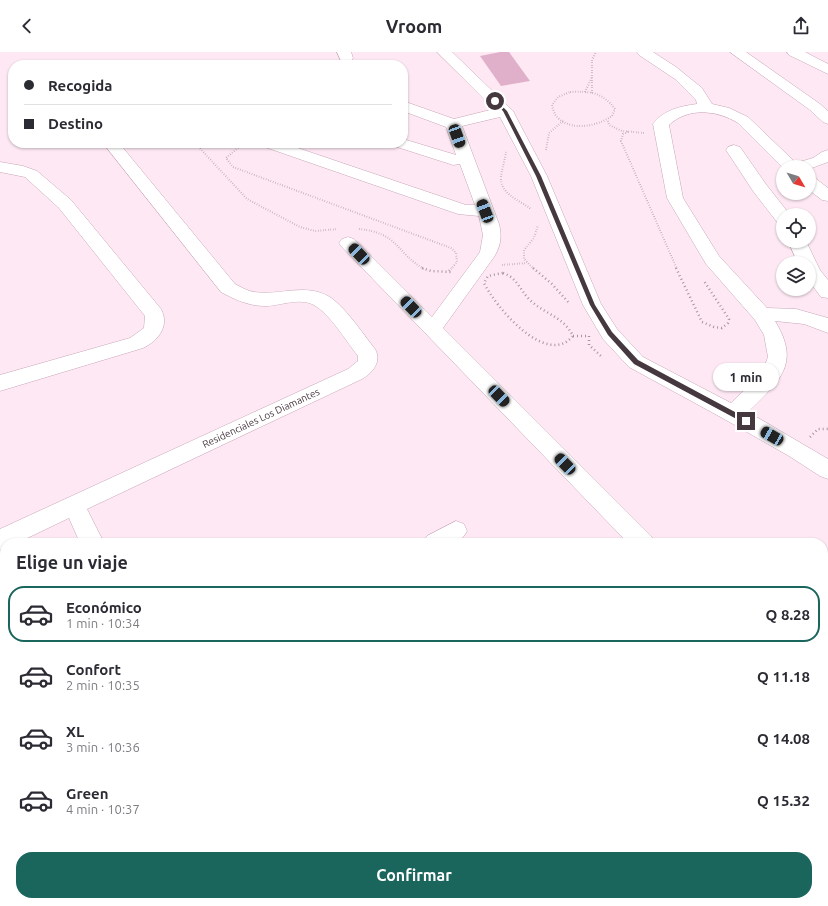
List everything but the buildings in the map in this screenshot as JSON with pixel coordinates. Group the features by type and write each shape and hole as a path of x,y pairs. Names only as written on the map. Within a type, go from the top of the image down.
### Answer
{"street":[{"path":"444,52 505,111 539,176 592,305 610,334 636,362 734,414 797,450 828,470"},
{"path":"644,52 692,86 705,101 707,109"},
{"path":"737,52 815,107 828,119"},
{"path":"794,52 828,70"},
{"path":"408,108 453,124 505,111"},
{"path":"734,414 768,378 775,368 778,357 778,346 774,335 762,315 712,260 675,198 661,124 672,114 680,111 690,109 707,109 722,111 742,119 783,160"},
{"path":"432,328 442,318 488,253 492,244 493,235 453,124"},
{"path":"408,146 453,160 465,158"},
{"name":"Residenciales Los Diamantes","path":"4,538 355,374 366,365 368,354 323,302 308,296 300,295 259,299 236,293 221,281 114,148"},
{"path":"283,148 464,210 485,211"},
{"path":"734,150 776,209"},
{"path":"816,162 828,155"},
{"path":"0,167 31,174 40,180 65,204 154,314 155,323 152,332 136,343 0,384"},
{"path":"816,187 828,196"},
{"path":"348,233 432,328 638,538"},
{"path":"816,278 828,292"},
{"path":"762,315 796,315 828,326"},
{"path":"74,505 90,538"},
{"path":"444,538 456,531"}],"path":[{"path":"592,93 592,60 596,52"},
{"path":"585,92 592,76"},
{"path":"585,92 604,97 612,104 614,115 608,121 590,126 576,125 563,121 554,113 552,105 554,101 563,94 585,92"},
{"path":"539,176 544,162 548,135 563,121"},
{"path":"608,121 609,125 613,128 628,132"},
{"path":"505,147 505,161 501,176 502,187 512,197 532,210"},
{"path":"200,148 247,199 300,227 315,231 327,229 348,233 377,232 391,239 414,262 433,272 449,271 457,262 456,253 451,248 233,167 226,158 239,148"},
{"path":"538,221 537,232 526,246 523,254 524,259 526,263 552,284 573,308"},
{"path":"503,273 512,276 524,294 562,321 568,327 573,336 566,343 554,346 548,345 536,339 518,326 487,292 484,283 488,276 493,274 503,273"},
{"path":"589,336 595,340"}],"shaded area":[{"path":"500,52 509,52 530,81 501,86 480,56"}],"route":[{"path":"495,101 505,111 539,176 592,305 610,334 636,362 746,421"}]}
